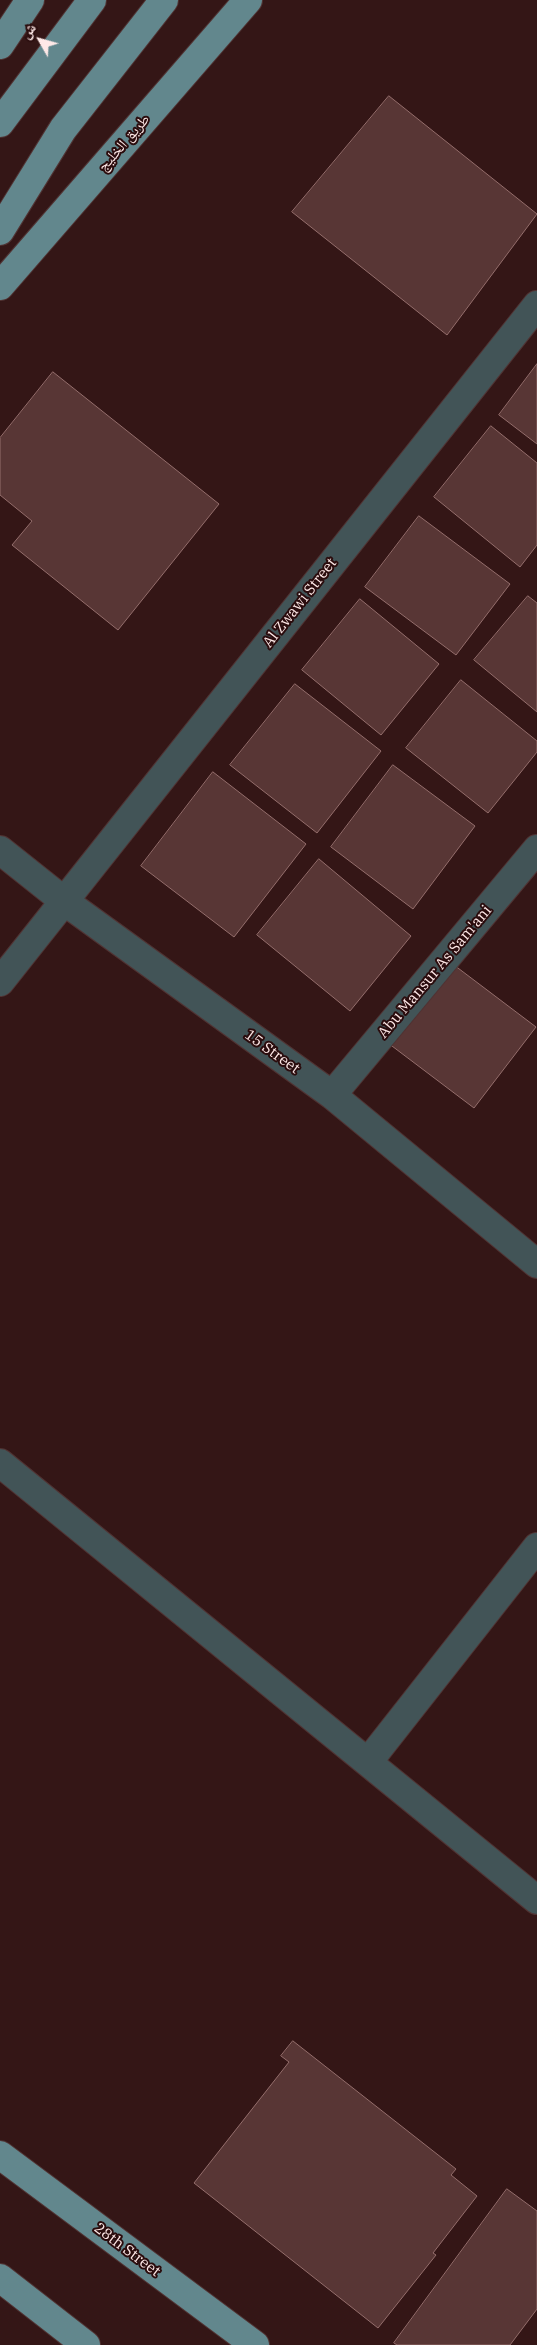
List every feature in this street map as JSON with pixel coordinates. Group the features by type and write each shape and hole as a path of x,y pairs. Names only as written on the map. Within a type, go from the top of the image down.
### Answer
{"main road":[{"path":"0,45 30,0"},
{"path":"0,123 92,0"},
{"path":"0,231 63,129 164,0"},
{"name":"طريق الخليج","path":"0,286 248,0"},
{"name":"28th Street","path":"0,2155 254,2345"},
{"path":"0,2278 86,2345"}],"street":[{"name":"Al Zwawi Street","path":"0,982 537,306"},
{"name":"Abu Mansur As Sam'ani","path":"332,1095 537,849"},
{"name":"15 Street","path":"0,850 64,901 332,1095 537,1264"},
{"path":"0,1463 537,1900"},
{"path":"368,1762 537,1548"}],"building":[{"path":"389,96 537,214 447,335 292,212"},
{"path":"537,364 537,444 499,415"},
{"path":"53,372 219,504 118,630 12,545 32,521 0,495 0,438"},
{"path":"491,426 537,463 537,545 520,567 434,497"},
{"path":"419,516 510,584 456,655 365,587"},
{"path":"528,596 537,603 537,712 474,660"},
{"path":"360,599 439,664 381,735 302,670"},
{"path":"461,680 537,741 537,752 488,813 406,748"},
{"path":"295,684 381,751 317,833 230,765"},
{"path":"393,765 475,826 413,909 331,847"},
{"path":"213,772 306,844 234,937 141,866"},
{"path":"319,859 411,936 350,1011 257,935"},
{"path":"450,962 536,1027 474,1108 388,1043"},
{"path":"293,2041 456,2169 451,2175 477,2196 433,2253 436,2255 378,2328 194,2183 289,2062 281,2056"},
{"path":"507,2189 537,2211 537,2309 510,2345 397,2345 394,2343"}]}
